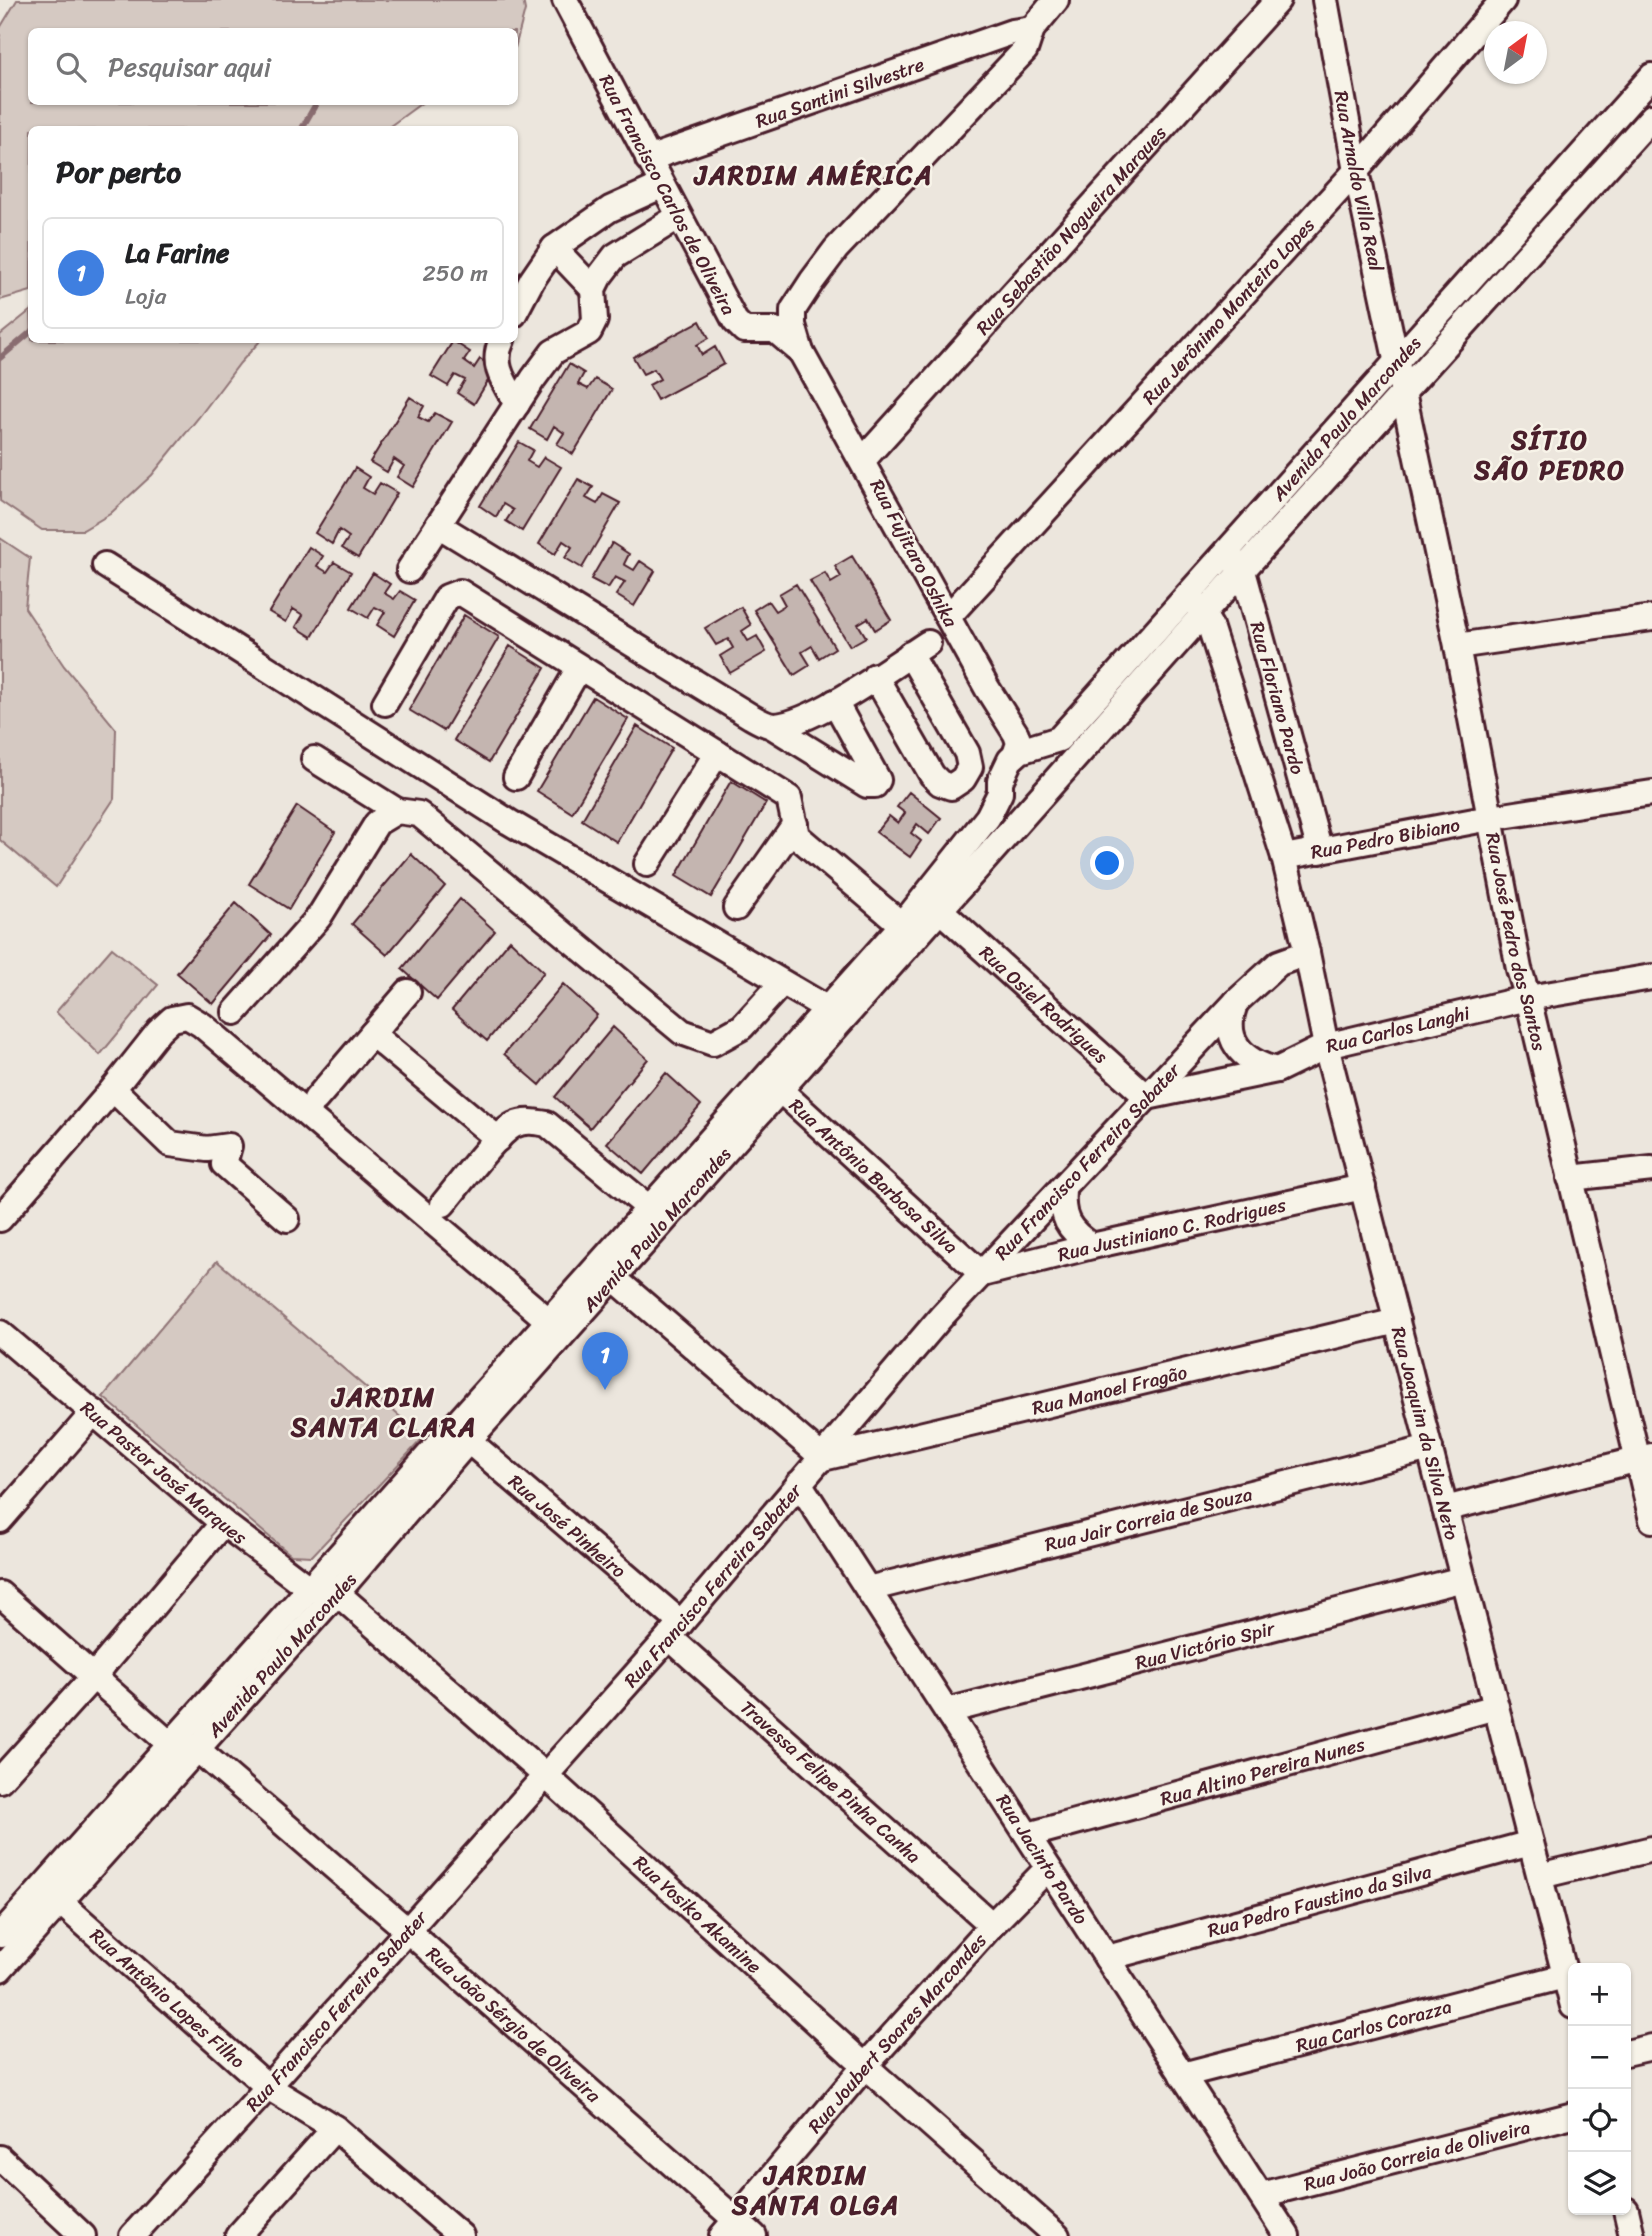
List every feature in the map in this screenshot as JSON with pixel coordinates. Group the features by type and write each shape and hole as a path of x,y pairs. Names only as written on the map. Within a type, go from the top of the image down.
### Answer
{"street":[{"name":"Rua Francisco Carlos de Oliveira","path":"565,0 661,186 739,326 744,330 775,330 801,352"},
{"name":"Rua Sebastião Nogueira Marques","path":"863,460 1278,0"},
{"name":"Rua Arnaldo Villa Real","path":"1325,0 1356,170 1398,360"},
{"name":"Rua Jerônimo Monteiro Lopes","path":"948,617 1356,170 1503,0"},
{"name":"Rua Santini Silvestre","path":"648,159 1012,32 1040,12"},
{"path":"801,352 793,325 796,302 836,249 1025,50 1040,12"},
{"path":"971,46 985,67 981,97"},
{"name":"Avenida Paulo Marcondes","path":"0,1969 51,1894 171,1745 310,1589 461,1434 773,1083 828,1009 902,925 988,817 1000,793 1000,781 1004,771 1023,751 1059,739 1398,360 1649,85"},
{"name":"Avenida Paulo Marcondes","path":"0,1935 51,1894 197,1749 337,1593 549,1321 606,1271 649,1208 940,910 1652,117"},
{"path":"518,306 554,248 610,209 661,186"},
{"path":"409,570 553,352 589,332 595,320 593,289 599,276 615,256 678,217"},
{"path":"554,248 593,289"},
{"path":"500,343 497,350 497,370 517,404"},
{"name":"Rua Fujitaro Oshika","path":"801,352 1016,734 1023,751"},
{"name":"Rua José Pedro dos Santos","path":"1398,360 1457,646 1519,969 1570,1178 1645,1458 1652,1520"},
{"path":"438,525 750,716 772,726 867,785 876,785 878,779 835,702"},
{"name":"Rua Floriano Pardo","path":"1226,552 1243,571 1320,851"},
{"path":"105,565 509,822 828,1009"},
{"path":"384,703 447,597 460,592 789,798 797,836 902,925"},
{"name":"Rua Floriano Pardo","path":"1190,593 1210,626 1284,857"},
{"path":"1457,646 1652,618"},
{"path":"772,726 800,720 835,702 875,676 919,649 967,753 970,766 963,779 951,786 940,783 932,775 875,676"},
{"path":"516,777 579,667"},
{"path":"1023,751 1045,751 1056,762 1056,775 1050,787"},
{"path":"647,864 717,753"},
{"path":"314,759 397,811 419,814 682,1032 713,1043 742,1027 782,983"},
{"path":"1000,793 1004,800 1020,811 1034,806"},
{"name":"Rua Pedro Bibiano","path":"1284,857 1490,818 1652,793"},
{"path":"235,1012 319,917 377,823 397,811"},
{"path":"736,908 795,824"},
{"name":"Rua Joaquim da Silva Neto","path":"1284,857 1326,1046 1568,1987"},
{"name":"Rua Osiel Rodrigues","path":"940,910 1147,1097"},
{"name":"Rua Francisco Ferreira Sabater","path":"132,2236 675,1630 941,1317 1236,1002 1279,963 1307,953"},
{"name":"Rua Carlos Langhi","path":"1147,1097 1277,1070 1326,1046 1528,998 1652,977"},
{"path":"316,1100 408,992"},
{"path":"1236,1002 1230,1025 1234,1040 1243,1055 1256,1065 1277,1070"},
{"path":"0,1219 159,1031 172,1020 187,1016 202,1025 549,1321"},
{"path":"372,1034 498,1139"},
{"name":"Rua Antônio Barbosa Silva","path":"773,1083 982,1274"},
{"path":"113,1088 170,1144 207,1149 229,1146 224,1164 287,1219"},
{"path":"443,1204 498,1139 514,1125 528,1121 547,1124 649,1208"},
{"path":"1570,1178 1652,1169"},
{"name":"Rua Justiniano C. Rodrigues","path":"982,1274 1092,1246 1363,1187"},
{"path":"1063,1188 1062,1210 1067,1222 1076,1236 1092,1246"},
{"path":"606,1271 823,1458"},
{"name":"Rua Manoel Fragão","path":"823,1458 1397,1321"},
{"name":"Rua Pastor José Marques","path":"0,1333 223,1523 310,1589 337,1593"},
{"path":"0,1520 94,1412"},
{"name":"Rua José Pinheiro","path":"461,1434 675,1630"},
{"name":"Rua Jair Correia de Souza","path":"868,1589 1430,1448"},
{"path":"1445,1509 1645,1458"},
{"name":"Rua Jacinto Pardo","path":"799,1483 1287,2236"},
{"path":"0,1780 93,1677 223,1523"},
{"name":"Rua Victório Spir","path":"947,1711 1463,1579"},
{"name":"Rua Yosiko Akamine","path":"337,1593 546,1776 864,2066 1057,2236"},
{"path":"0,1594 171,1745 197,1749"},
{"name":"Travessa Felipe Pinha Canha","path":"675,1630 992,1925"},
{"name":"Rua Altino Pereira Nunes","path":"1028,1835 1496,1707"},
{"name":"Rua João Sérgio de Oliveira","path":"197,1749 407,1930 737,2230"},
{"name":"Rua Pedro Faustino da Silva","path":"1107,1958 1531,1843"},
{"path":"1540,1875 1652,1849"},
{"name":"Rua Joubert Soares Marcondes","path":"737,2230 864,2066 992,1925 1048,1868"},
{"name":"Rua Antônio Lopes Filho","path":"51,1894 268,2087 335,2128 461,2236"},
{"name":"Rua Carlos Corazza","path":"1182,2075 1565,1976"},
{"path":"1631,2052 1652,2046"},
{"name":"Rua João Correia de Oliveira","path":"1261,2195 1568,2116"},
{"path":"238,2236 335,2128"},
{"path":"0,2158 83,2236"},
{"path":"1627,2215 1632,2236"}],"shaded area":[{"path":"17,0 523,0 525,10 518,37 518,28 28,28 28,105 419,105 390,126 28,126 28,292 0,300 0,28"},
{"path":"28,312 28,343 258,343 152,475 110,514 83,530 42,530 0,501 0,335"},
{"path":"0,538 30,558 25,608 64,666 116,729 114,799 56,887 0,840"},
{"path":"112,948 158,985 100,1055 56,1012"},
{"path":"217,1261 424,1437 312,1556 291,1555 103,1397"}],"building":[{"path":"700,321 709,338 697,345 702,355 715,347 724,364 657,400 649,385 660,379 654,369 643,374 633,357"},
{"path":"452,343 470,352 464,361 474,368 480,359 495,369 474,404 457,393 465,380 455,375 448,386 431,376"},
{"path":"569,364 584,373 578,384 588,389 595,379 612,389 573,454 557,444 564,433 554,426 547,439 530,429"},
{"path":"410,397 424,406 418,417 428,422 435,413 452,422 413,487 397,477 404,466 394,459 387,472 370,462"},
{"path":"519,442 533,450 527,461 537,467 544,457 561,467 522,531 506,521 513,510 503,504 496,517 480,506"},
{"path":"355,468 369,477 363,488 373,494 380,483 397,493 358,558 342,548 349,537 339,530 332,544 315,533"},
{"path":"578,479 593,487 586,498 597,504 603,494 620,503 582,568 565,558 572,547 563,541 555,554 539,544"},
{"path":"612,543 629,554 624,564 634,570 640,561 655,571 634,606 616,595 625,582 615,577 608,588 591,579"},
{"path":"309,547 323,556 317,566 327,572 334,562 351,572 312,637 296,627 303,615 293,609 286,622 269,612"},
{"path":"852,556 891,620 875,630 868,618 858,624 866,637 850,646 810,581 825,573 831,583 841,577 835,566"},
{"path":"373,573 390,584 384,593 394,599 400,591 415,600 394,636 377,625 385,612 375,607 368,618 351,608"},
{"path":"796,584 835,648 819,658 812,646 802,652 810,665 794,675 754,610 768,601 775,611 785,605 779,594"},
{"path":"741,607 751,625 742,631 748,641 757,636 766,652 730,673 720,656 733,648 728,639 716,645 705,628"},
{"path":"464,615 499,637 444,731 409,710"},
{"path":"510,646 545,668 489,762 454,740"},
{"path":"593,697 628,719 572,813 537,791"},
{"path":"637,726 672,748 617,842 582,820"},
{"path":"731,781 766,803 711,897 676,876"},
{"path":"909,792 941,818 929,834 917,824 911,833 921,841 910,857 876,832 889,816 898,823 905,813 897,807"},
{"path":"297,806 335,832 289,909 249,884"},
{"path":"411,854 445,886 387,955 352,924"},
{"path":"460,899 495,931 437,1000 402,969"},
{"path":"236,903 271,935 213,1004 177,973"},
{"path":"510,940 544,972 487,1041 452,1010"},
{"path":"563,984 597,1015 540,1085 504,1054"},
{"path":"613,1027 648,1059 590,1128 555,1097"},
{"path":"666,1073 701,1105 643,1174 607,1143"}],"waterway":[{"path":"303,126 315,105"},
{"path":"0,358 28,334"}],"place":[{"name":"La Farine","path":"605,1390"}],"district":[{"name":"JARDIM AMÉRICA","path":"814,175"},
{"name":"SÍTIO SÃO PEDRO","path":"1550,455"},
{"name":"JARDIM SANTA CLARA","path":"384,1412"},
{"name":"JARDIM SANTA OLGA","path":"816,2190"}]}
